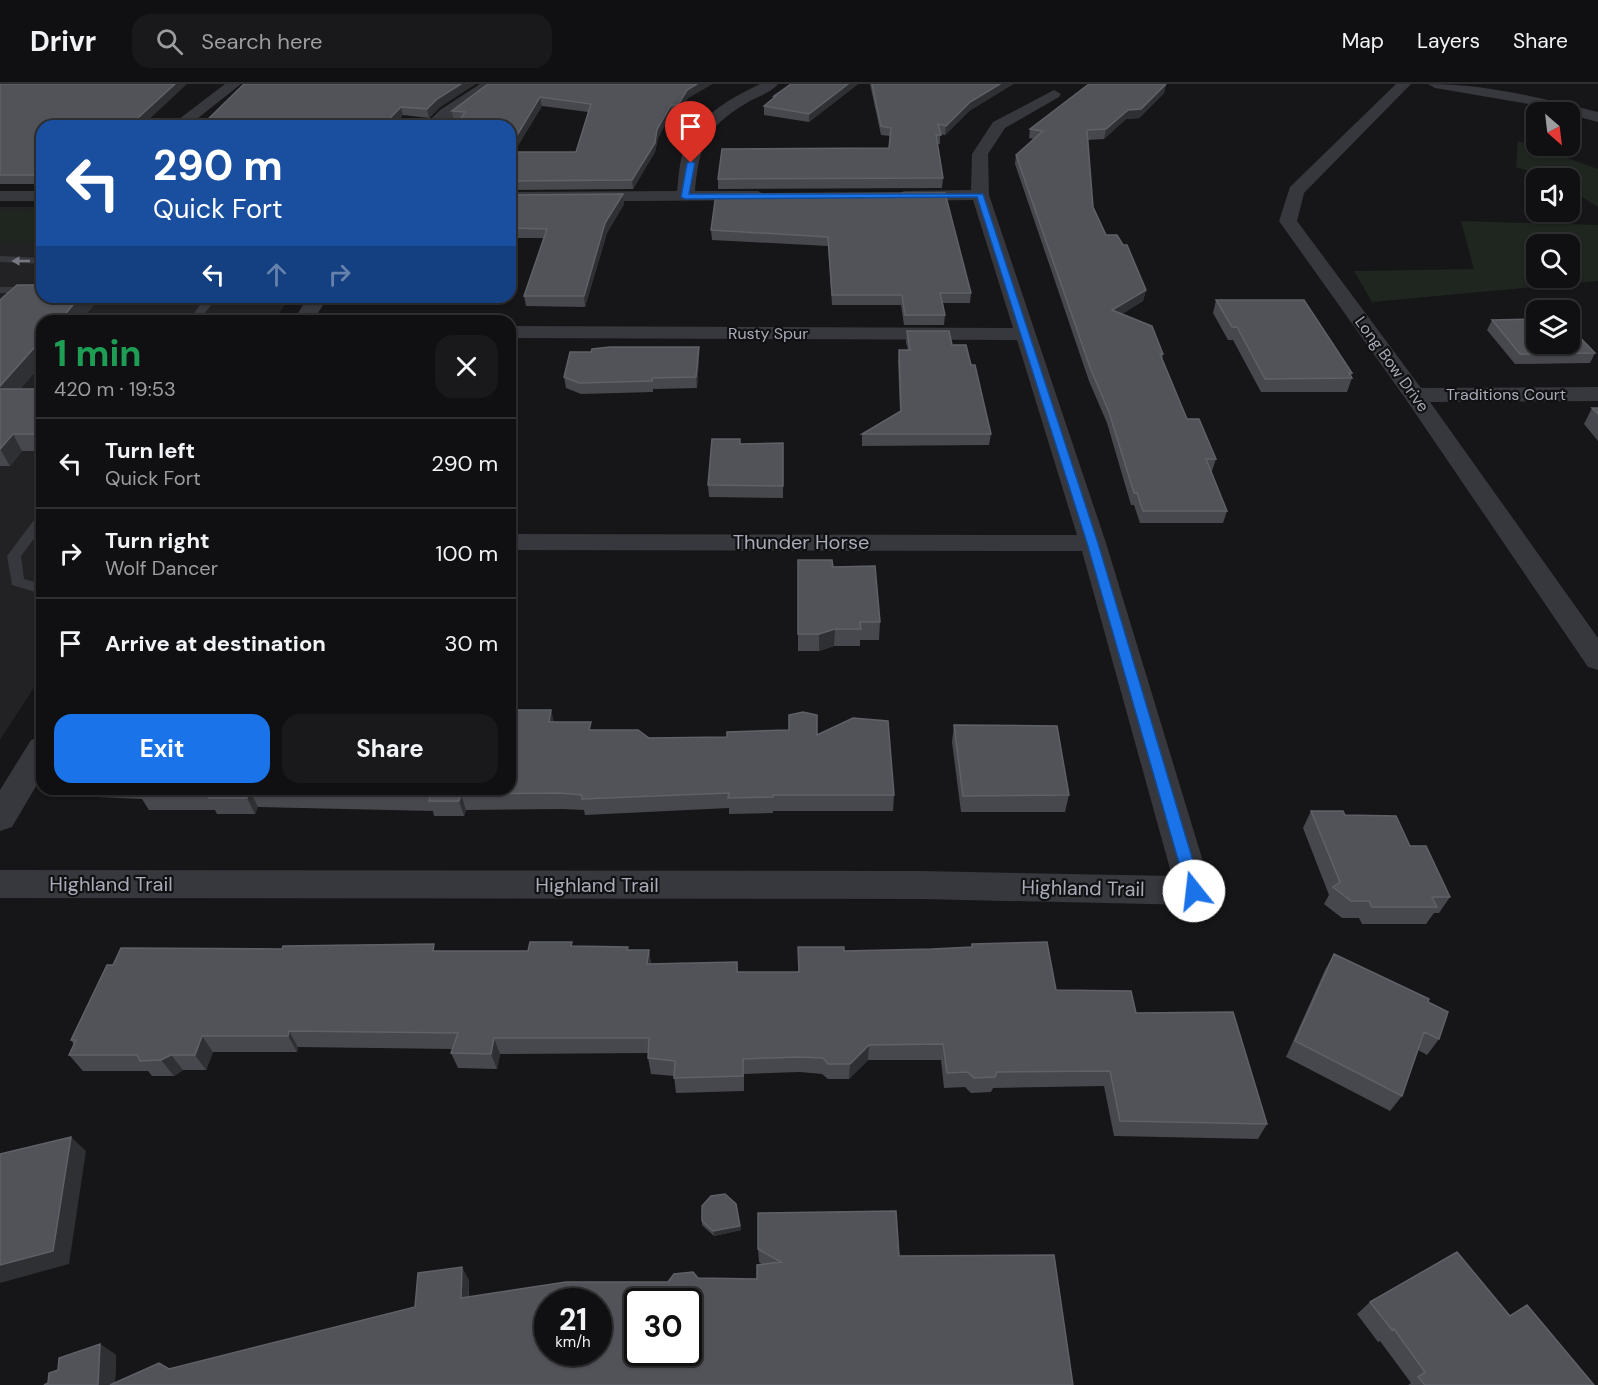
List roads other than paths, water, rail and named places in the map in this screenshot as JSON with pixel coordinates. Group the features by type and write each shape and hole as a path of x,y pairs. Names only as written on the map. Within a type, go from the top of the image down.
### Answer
{"street":[{"path":"186,120 234,84"},
{"path":"438,120 490,84"},
{"path":"685,197 694,146 712,122 733,103 771,84"},
{"name":"Long Bow Drive","path":"1404,84 1296,191 1288,221 1414,394 1598,660"},
{"path":"1435,84 1535,101 1598,117"},
{"path":"1054,94 999,125 980,154 980,195 1093,543"},
{"path":"886,196 980,195"},
{"path":"0,196 36,196"},
{"path":"516,196 779,196"},
{"name":"Rusty Spur","path":"516,332 1025,334"},
{"name":"Traditions Court","path":"1414,394 1598,394"},
{"name":"Thunder Horse","path":"516,542 1093,543"},
{"name":"Highland Trail","path":"0,884 921,885 1194,891 1093,543"},
{"path":"0,818 36,758"}],"lane":[{"path":"0,259 36,261"},
{"path":"0,290 36,290"},
{"path":"198,315 207,303"},
{"path":"36,527 14,556 17,582 36,587"}]}
